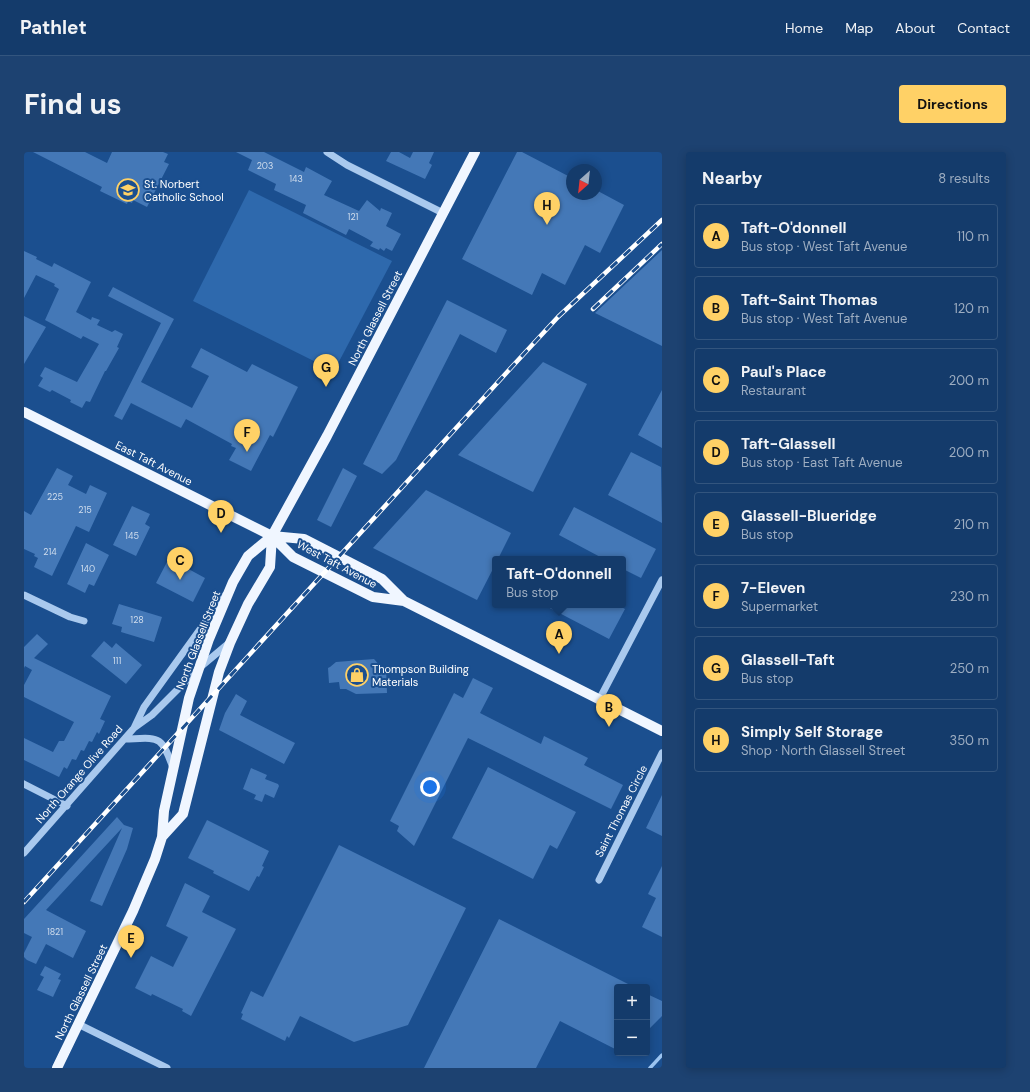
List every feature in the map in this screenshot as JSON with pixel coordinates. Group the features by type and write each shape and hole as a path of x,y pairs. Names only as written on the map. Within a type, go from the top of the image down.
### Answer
{"main road":[{"name":"North Glassell Street","path":"57,1068 133,912 155,860 162,838 164,811 189,698 198,669 233,582 248,556 272,536 327,436 475,152"},
{"name":"East Taft Avenue","path":"24,412 272,536"},
{"name":"North Glassell Street","path":"162,838 183,814 212,694 230,643 270,566 272,536"},
{"name":"West Taft Avenue","path":"272,536 293,557 373,597 404,601"},
{"name":"West Taft Avenue","path":"272,536 304,539 382,579 404,601 662,731"}],"street":[{"path":"327,152 347,164 443,213"},
{"path":"599,700 662,580"},
{"name":"North Orange Olive Road","path":"134,728 144,707 233,582"},
{"path":"24,594 70,617 84,621"},
{"name":"North Orange Olive Road","path":"24,853 67,806 134,728 152,715 198,669 230,643"},
{"path":"124,739 153,738 159,740 166,749 173,768"},
{"name":"Saint Thomas Circle","path":"599,880 662,753"},
{"path":"24,784 67,806"},
{"path":"78,1024 167,1068"}],"shaded area":[{"path":"249,190 392,261 334,371 193,301"}],"building":[{"name":"St. Norbert Catholic School","path":"33,152 85,152 107,163 112,152 163,152 168,154 164,162 169,164 147,207 133,200 132,203 128,201 127,204 100,191 102,187"},
{"path":"236,152 264,152 304,172 306,167 332,181 324,195 359,211 367,200 380,211 381,208 392,213 386,226 401,234 392,251 386,248 384,251 380,248 379,250 370,246 373,242 349,229 346,235 303,213 306,205 274,190 276,184 248,170 252,160"},
{"path":"391,152 399,152 410,158 413,152 434,152 429,163 432,165 425,179 386,161"},
{"path":"517,152 522,152 566,175 566,200 602,200 602,193 624,205 600,253 585,245 565,285 542,273 532,295 462,259"},
{"path":"662,250 662,346 595,313"},
{"path":"24,251 37,257 36,259 52,267 54,263 91,282 76,312 91,320 92,317 100,320 97,325 112,332 115,330 123,334 117,347 119,348 105,371 90,402 86,401 82,408 70,402 71,400 52,390 50,392 38,386 43,378 40,376 45,367 77,382 99,344 83,336 81,339 45,320 59,289 54,286 55,284 36,275 24,298"},
{"path":"113,287 174,319 141,382 192,408 209,376 191,367 201,348 247,372 252,364 298,387 273,437 270,435 251,471 229,460 236,448 231,446 232,444 186,419 181,428 131,403 122,420 114,416 161,323 108,296"},
{"path":"447,300 507,330 496,353 460,334 396,460 382,474 363,464"},
{"path":"24,316 46,327 24,364"},
{"path":"543,362 587,384 533,492 458,455"},
{"path":"662,390 662,448 638,435"},
{"path":"631,452 661,467 662,523 608,495"},
{"path":"57,468 73,476 68,485 86,494 90,485 107,493 89,532 76,526 52,576 34,567 38,558 34,556 35,554 24,549 24,511 31,515"},
{"path":"343,468 357,476 331,527 317,520"},
{"path":"426,490 511,533 500,556 492,556 492,571 477,600 373,548"},
{"path":"132,506 150,514 145,524 150,527 136,556 113,545"},
{"path":"574,507 656,549 641,578 626,570 626,556 598,556 559,535"},
{"path":"86,543 109,555 94,586 89,584 85,593 67,584"},
{"path":"172,560 205,578 193,602 156,583 167,562 170,564"},
{"path":"119,604 162,617 154,642 121,632 122,627 112,624"},
{"path":"550,608 623,608 625,609 609,639"},
{"path":"37,634 48,644 34,658 111,696 100,719 105,721 99,734 97,732 92,742 89,741 84,751 81,750 76,760 72,759 67,769 64,767 59,777 24,760 24,738 53,752 59,741 64,741 74,722 24,697 24,685 32,670 25,666 24,668 24,647"},
{"path":"104,641 112,648 116,643 142,665 126,684 91,656"},
{"name":"Thompson Building Materials","path":"374,659 381,667 386,667 387,693 356,694 346,689 340,689 339,682 329,683 328,668 336,662"},
{"path":"473,678 493,688 480,713 541,744 544,736 588,758 584,765 623,785 611,809 468,738 414,846 397,831 399,826 390,821 454,693 463,698"},
{"path":"236,694 247,701 240,715 295,743 284,764 219,730 225,713"},
{"path":"488,767 576,812 557,849 550,845 533,879 452,838"},
{"path":"251,768 267,775 265,779 278,784 279,786 274,798 265,794 262,802 254,799 256,795 243,789"},
{"path":"662,795 662,836 646,828"},
{"path":"117,817 124,825 133,828 127,849 102,906 90,901 122,828 46,910 86,931 73,958 46,944 36,964 27,960 24,957 24,953 32,937 24,933 24,919"},
{"path":"207,820 269,851 259,877 257,876 249,891 213,873 214,871 188,858"},
{"path":"339,845 466,908 408,1025 354,1042 300,1016 289,1038 287,1036 285,1041 241,1019 243,1014 241,1013 251,991 263,997"},
{"path":"662,866 662,937 642,927 656,898 648,894"},
{"path":"185,883 210,896 202,912 236,929 191,1016 182,1011 183,1009 152,994 151,996 135,988 151,956 173,967 188,937 166,926"},
{"path":"499,919 628,984 614,984 614,1048 560,1021 536,1068 424,1068"},
{"path":"45,966 61,974 58,979 61,980 53,997 37,990 44,977 40,975"},
{"path":"650,995 662,1001 662,1016 650,1028"}],"waterway":[{"path":"650,1068 662,1055"}],"railway":[{"path":"24,902 558,317 662,220"},
{"path":"593,309 662,244"}],"place":[{"name":"St. Norbert Catholic School","path":"128,190"},
{"name":"Simply Self Storage","path":"547,225"},
{"name":"Glassell-Taft","path":"326,387"},
{"name":"7-Eleven","path":"247,452"},
{"name":"Taft-Glassell","path":"221,533"},
{"name":"Paul's Place","path":"180,580"},
{"name":"Taft-O'donnell","path":"559,654"},
{"name":"Thompson Building Materials","path":"357,675"},
{"name":"Taft-Saint Thomas","path":"609,727"},
{"name":"Glassell-Blueridge","path":"131,958"}]}
